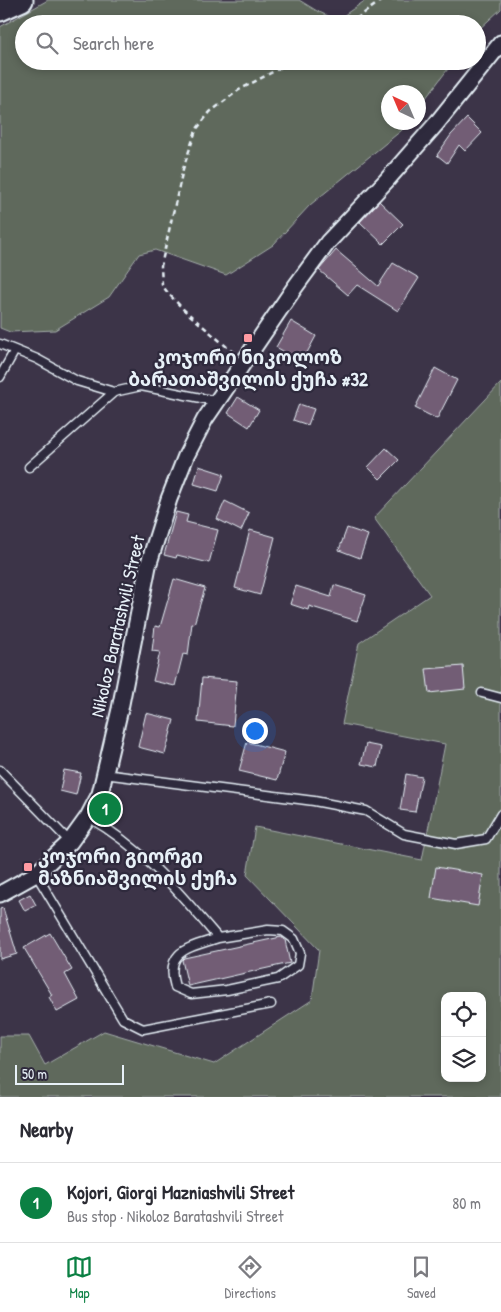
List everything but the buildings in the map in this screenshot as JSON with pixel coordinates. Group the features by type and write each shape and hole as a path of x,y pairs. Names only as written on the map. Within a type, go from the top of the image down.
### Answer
{"main road":[{"path":"0,10 22,0"}],"street":[{"name":"Nikoloz Baratashvili Street","path":"486,62 501,43"},
{"name":"Nikoloz Baratashvili Street","path":"0,894 36,874 70,842 88,817 100,794 120,709 148,566 169,499 186,456 216,402 328,242 386,182 479,70"}],"lane":[{"path":"0,344 37,359 77,381 114,392"},
{"path":"0,377 14,350"},
{"path":"29,467 114,392 141,386 216,402"},
{"path":"482,694 501,698"},
{"path":"0,770 70,842"},
{"path":"104,774 314,801 366,811 404,834 456,844 486,839 501,814"},
{"path":"88,817 135,848 174,888 218,938"},
{"path":"36,874 123,1019 143,1029 271,1004"},
{"path":"268,930 283,932 294,939 300,954 298,965 278,979 226,990 191,994 175,987 171,974 174,958 186,949 218,938 268,930"}],"path":[{"path":"361,15 382,0"},
{"path":"245,361 182,309 162,285 161,266 183,169 196,130 210,112 239,90 276,70"}],"green space":[{"path":"48,0 299,0 326,15 21,15"},
{"path":"366,0 501,0 501,9 486,23 486,15 344,15"},
{"path":"15,19 15,70 447,70 426,98 426,85 381,85 381,130 402,130 310,205 273,245 226,275 155,250 139,254 109,297 55,330 10,332 0,328 0,27"},
{"path":"501,383 501,1097 0,1097 0,1036 29,1036 45,1065 104,1031 214,1064 312,1000 319,950 247,875 255,827 422,860 445,744 342,724 359,643 430,595 374,518"}],"place":[{"name":"კოჯორი ნიკოლოზ ბარათაშვილის ქუჩა #32","path":"248,338"},
{"name":"Kojori, Giorgi Mazniashvili Street","path":"105,809"},
{"name":"კოჯორი გიორგი მაზნიაშვილის ქუჩა","path":"28,867"}]}
